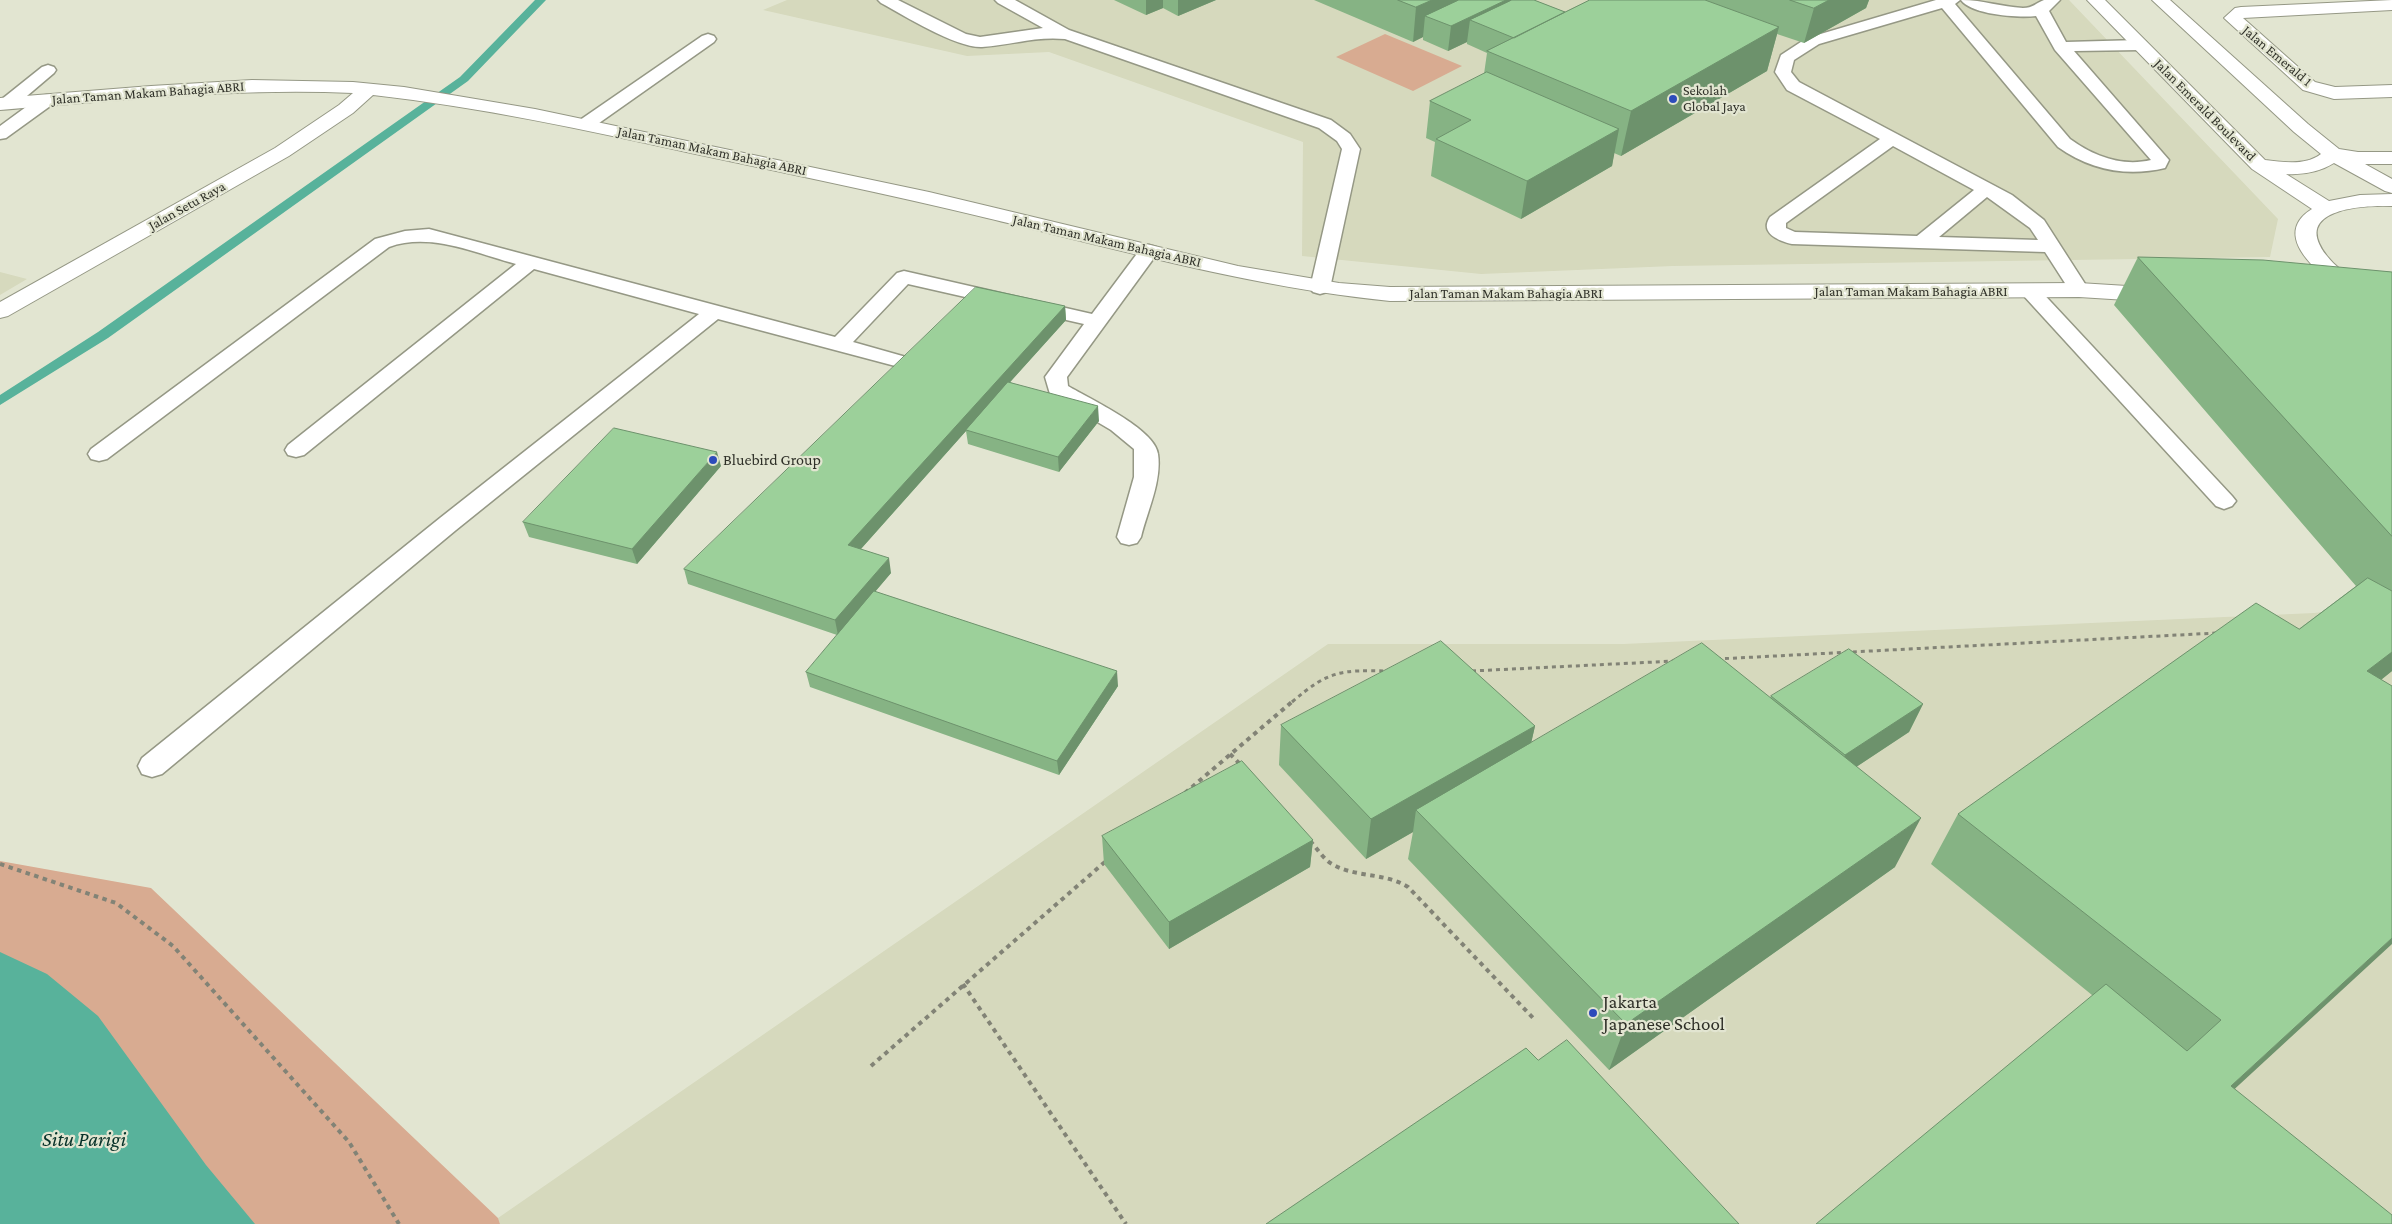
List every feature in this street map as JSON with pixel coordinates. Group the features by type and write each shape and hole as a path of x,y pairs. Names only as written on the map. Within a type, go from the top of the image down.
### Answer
{"main road":[{"name":"Jalan Emerald Boulevard","path":"2095,0 2259,165 2325,208"},
{"path":"2160,0 2301,128 2333,154 2392,187"},
{"path":"2320,4 2392,5"},
{"name":"Jalan Emerald 1","path":"2320,4 2241,12 2233,18 2309,86 2334,93 2392,91"},
{"name":"Jalan Taman Makam Bahagia ABRI","path":"4,104 194,87 286,86 400,93 586,124 972,208 1288,283 1320,288 1390,294 2079,290 2175,295"},
{"name":"Jalan Setu Raya","path":"0,311 9,302 282,152 332,119 368,90"},
{"path":"2259,165 2299,168 2321,163 2333,154 2358,158 2392,158"},
{"path":"2392,200 2349,201 2325,208 2312,218 2306,230 2303,254 2319,260 2339,278 2368,296 2392,307"},
{"path":"2352,311 2392,315"}],"lane":[{"path":"886,0 961,38 970,40 996,41 1047,32 1068,34"},
{"path":"1002,0 1068,34 1325,124 1344,138 1351,148 1320,288"},
{"path":"1969,0 1984,7 2015,13 2046,5 2061,47 2151,148 2160,160 2159,164 2146,168 2106,164 2075,152 2058,135 1948,1 1813,41 1787,58 1783,72 1793,86 2005,199 2037,224 2079,290"},
{"path":"586,124 708,39"},
{"path":"2061,47 2140,45"},
{"path":"4,104 48,70"},
{"path":"0,134 47,100"},
{"path":"1892,139 1777,221 1777,231 1792,238 2051,246"},
{"path":"1921,242 1986,189"},
{"path":"99,454 382,243 395,238 429,235 532,261 899,361"},
{"path":"1129,537 1148,462 1146,447 1133,436 1058,389 1056,377 1149,251"},
{"path":"296,450 532,261"},
{"path":"839,345 904,277 1096,321"},
{"path":"2030,291 2224,501"},
{"path":"152,766 440,530 714,312"}],"path":[{"path":"1714,659 2223,632"},
{"path":"1465,672 1684,660"},
{"path":"1178,798 1302,693 1330,675 1347,670 1396,671"},
{"path":"1230,754 1244,768"},
{"path":"1304,834 1331,864 1341,868 1396,878 1408,887 1535,1020"},
{"path":"871,1066 1112,856"},
{"path":"0,864 116,903 173,946 349,1142 399,1224"},
{"path":"963,984 1126,1224"}],"shaded area":[{"name":"Sekolah Global Jaya","path":"787,0 2069,0 2278,219 2270,257 1673,266 1481,274 1302,256 1303,142 1049,52 967,56 763,10"},
{"path":"1385,34 1462,66 1413,91 1336,57"},
{"path":"0,272 27,279 0,295"},
{"name":"Jakarta Japanese School","path":"2392,604 2392,1224 500,1224 498,1218 1328,644 1623,644 2314,613"},
{"path":"0,861 151,888 498,1218 500,1224 0,1224"}],"water":[{"name":"Situ Parigi","path":"0,952 47,974 98,1016 206,1165 255,1224 0,1224"}],"building":[{"path":"1398,0 1432,0 1416,7"},
{"path":"1459,0 1506,0 1451,26 1425,16"},
{"path":"1512,0 1534,0 1565,12 1514,38 1470,20"},
{"path":"1590,0 1705,0 1779,27 1631,111 1487,51"},
{"path":"1790,0 1829,0 1814,8"},
{"path":"1487,72 1619,129 1527,181 1436,139 1471,120 1430,101"},
{"path":"2138,257 2263,260 2392,272 2392,536"},
{"path":"976,287 1065,306 848,545 889,558 835,620 684,569"},
{"path":"1008,382 1098,406 1058,457 966,430"},
{"path":"614,428 717,452 632,549 523,522"},
{"path":"2368,578 2392,591 2392,652 2367,671 2392,686 2392,938 2231,1086 2392,1215 2392,1224 1816,1224 2106,984 2187,1051 2221,1020 1958,814 2256,603 2299,629"},
{"path":"874,591 1117,671 1057,761 806,672"},
{"path":"1441,641 1535,726 1371,819 1281,725"},
{"path":"1702,643 1921,818 1626,1024 1416,810"},
{"path":"1849,649 1923,704 1845,755 1771,696"},
{"path":"1242,761 1313,840 1169,922 1102,836"},
{"path":"1567,1040 1739,1224 1266,1224 1526,1048 1538,1060"}],"waterway":[{"path":"0,401 103,335 464,79 541,0"}],"place":[{"name":"Sekolah Global Jaya","path":"1673,99"},
{"name":"Bluebird Group","path":"713,460"},
{"name":"Jakarta Japanese School","path":"1593,1013"}]}
